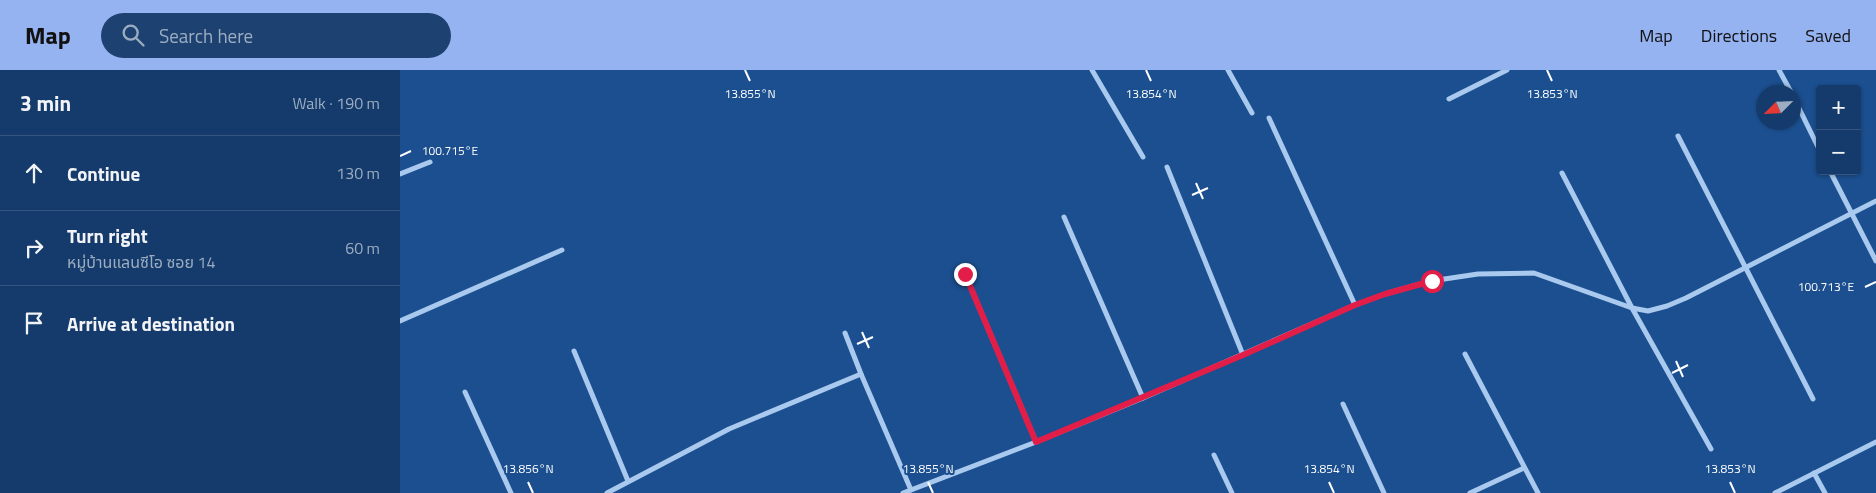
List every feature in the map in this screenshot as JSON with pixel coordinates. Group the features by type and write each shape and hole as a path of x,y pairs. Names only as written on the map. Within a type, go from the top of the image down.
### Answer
{"street":[{"path":"1092,70 1143,157"},
{"path":"1228,70 1252,113"},
{"path":"1449,99 1508,70"},
{"path":"1779,70 1786,85"},
{"path":"1801,112 1816,143"},
{"path":"1269,118 1355,305"},
{"path":"1678,136 1813,399"},
{"path":"400,174 430,162"},
{"path":"1167,167 1243,355"},
{"path":"1562,172 1632,308 1711,449"},
{"path":"1832,175 1876,261"},
{"path":"903,493 1036,442 1143,398 1355,305 1385,294 1432,281 1478,274 1534,272 1632,308 1648,310 1667,306 1876,201"},
{"path":"1064,217 1143,398"},
{"path":"400,321 562,250"},
{"path":"965,274 1036,442"},
{"path":"845,333 911,490"},
{"path":"574,351 628,481"},
{"path":"1464,354 1538,493"},
{"path":"607,493 729,430 861,374"},
{"path":"464,392 511,493"},
{"path":"1342,404 1384,493"},
{"path":"1774,493 1876,442"},
{"path":"1214,455 1232,493"},
{"path":"1470,493 1524,468"},
{"path":"1814,473 1825,493"}],"route":[{"path":"965,274 1036,442 1143,398 1355,305 1385,294 1432,281"}]}
